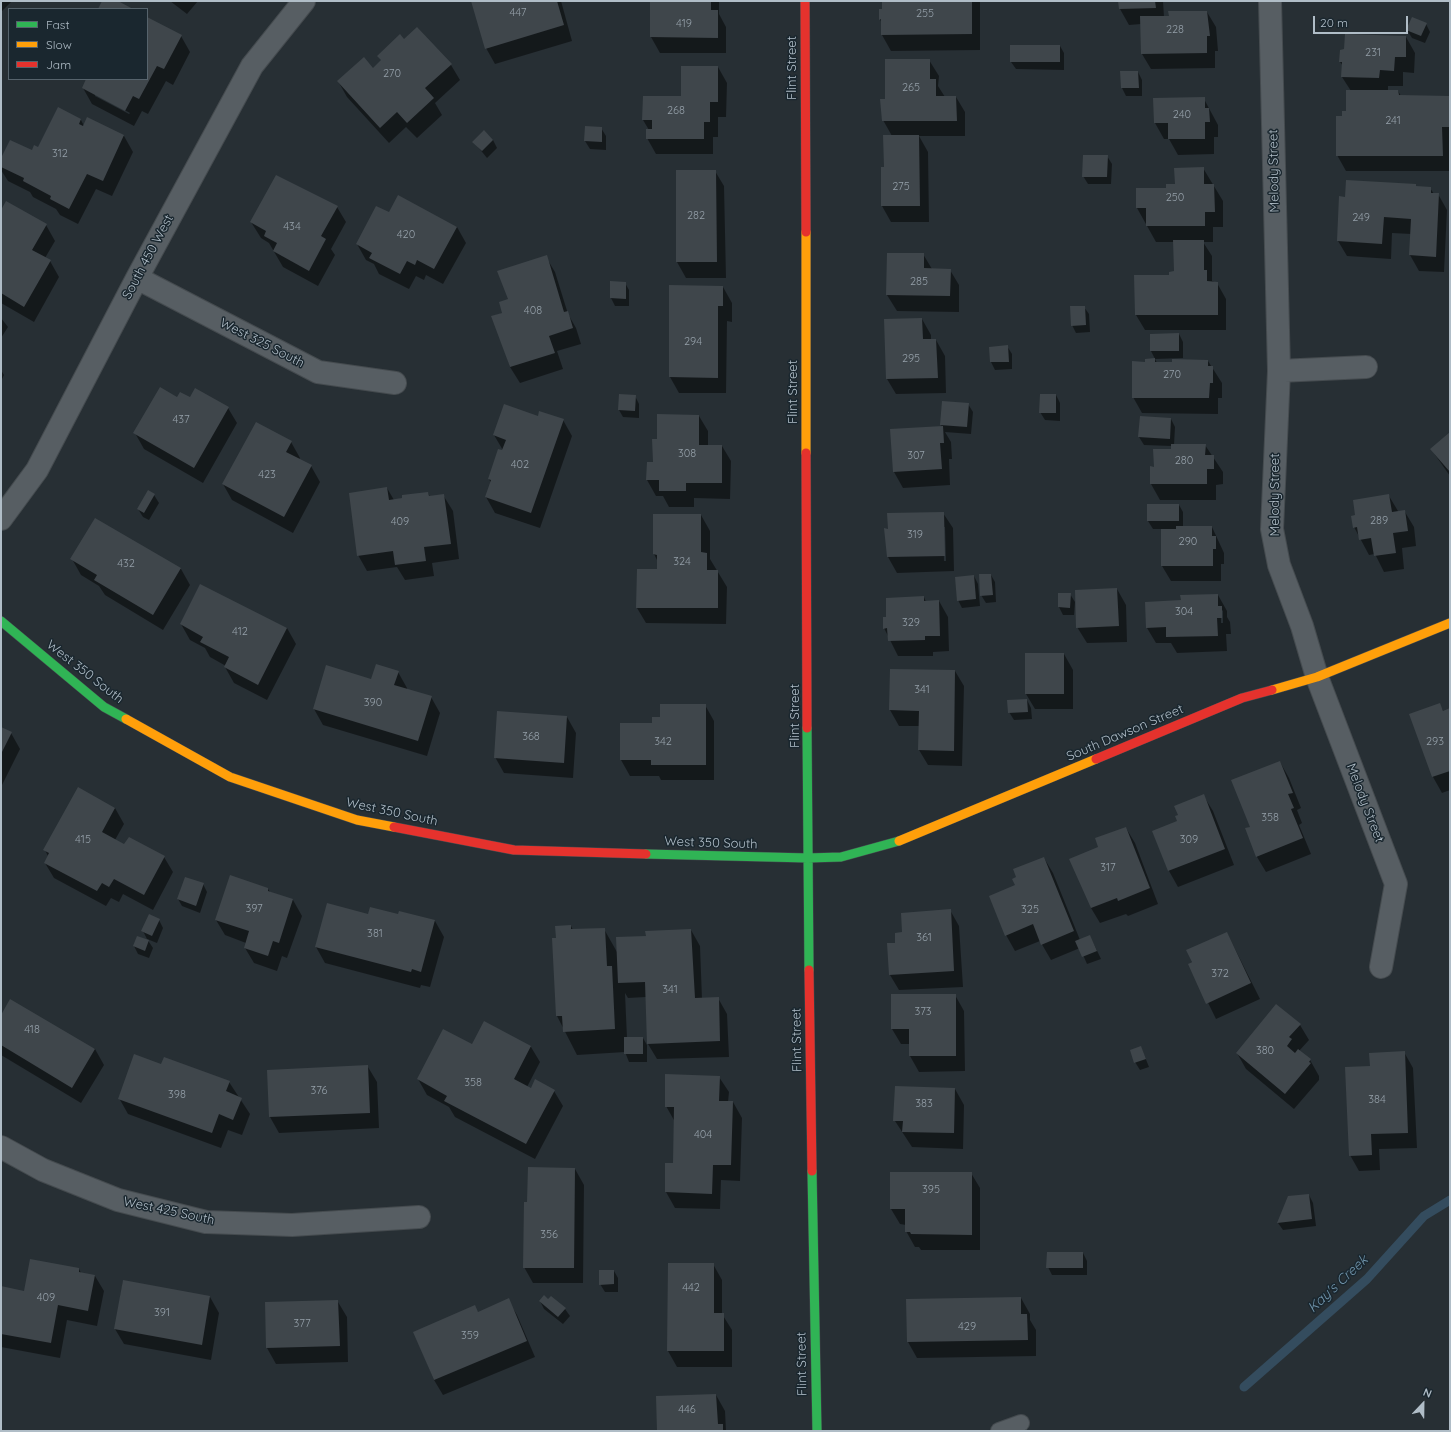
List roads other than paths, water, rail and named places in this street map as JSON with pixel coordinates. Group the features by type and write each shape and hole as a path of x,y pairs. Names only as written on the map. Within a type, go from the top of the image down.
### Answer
{"street":[{"name":"South 450 West","path":"1,519 37,470 137,278 252,66 304,1"},
{"name":"Flint Street","path":"805,1 807,889 817,1431"},
{"name":"Melody Street","path":"1270,1 1279,371 1272,529 1279,565 1302,626 1317,677 1396,884 1381,967"},
{"name":"West 325 South","path":"137,278 318,372 395,383"},
{"path":"1279,371 1366,367"},
{"name":"West 350 South","path":"1,620 104,707 230,777 357,820 514,850 808,858"},
{"name":"South Dawson Street","path":"808,858 841,857 892,844 1242,698 1317,677 1450,623"},
{"name":"West 425 South","path":"1,1147 42,1170 118,1200 206,1222 292,1225 420,1216"}],"lane":[{"path":"999,1431 1021,1423"}],"waterway":[{"name":"Kay's Creek","path":"1244,1387 1367,1279 1424,1216 1450,1200"}]}
